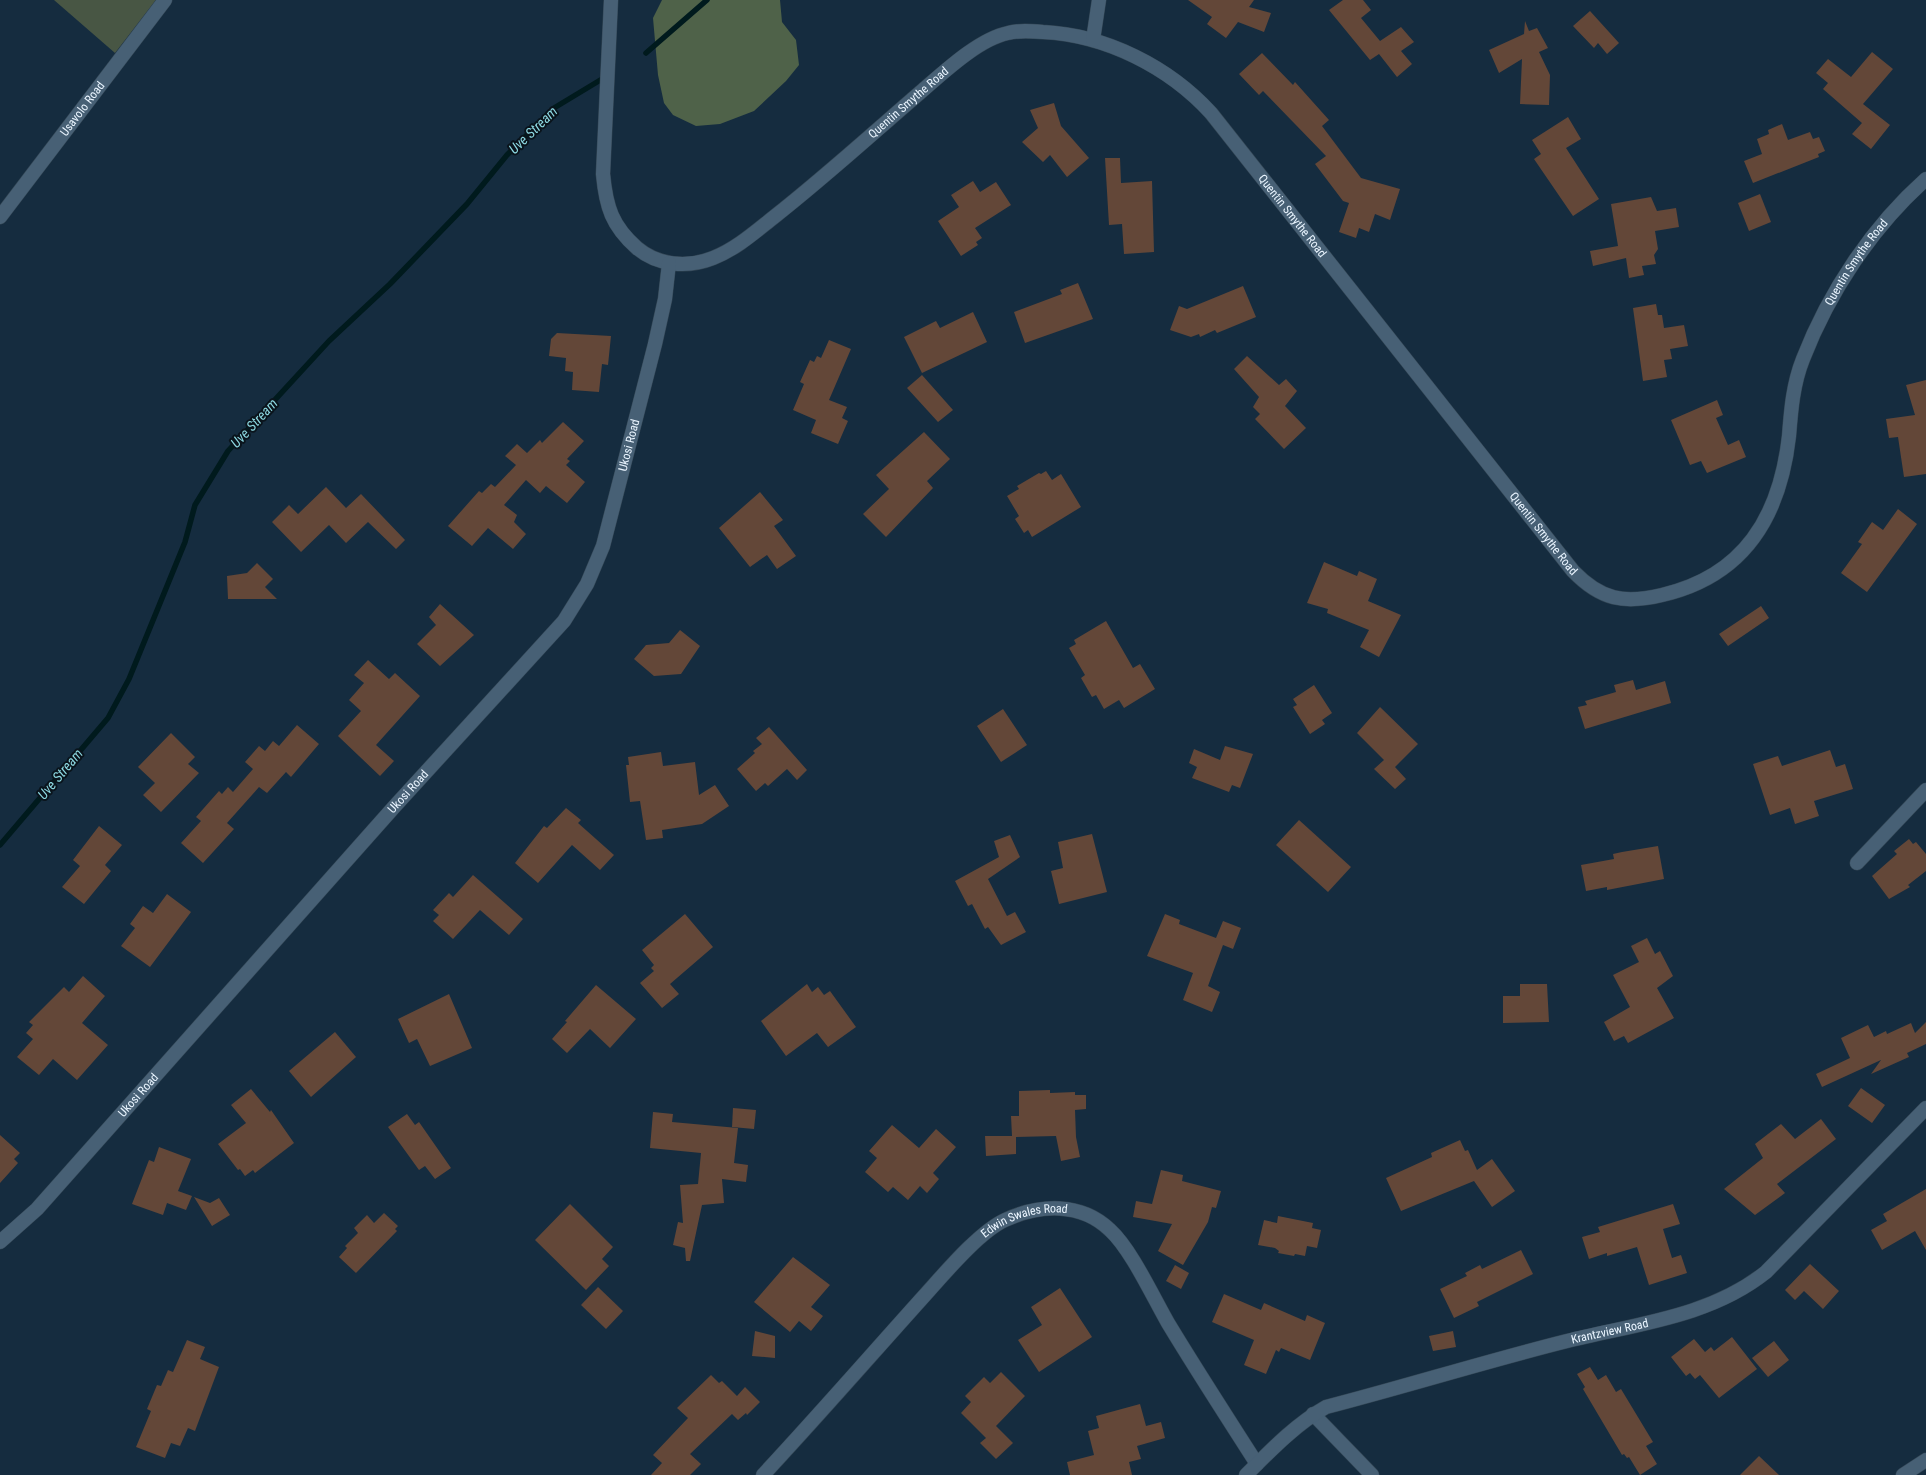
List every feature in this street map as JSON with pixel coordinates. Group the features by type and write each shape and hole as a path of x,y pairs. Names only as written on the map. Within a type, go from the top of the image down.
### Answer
{"street":[{"name":"Usavolo Road","path":"0,217 165,0"},
{"name":"Quentin Smythe Road","path":"611,0 603,174 605,196 611,216 623,236 642,252 669,263 691,264 714,258 740,243 805,193 943,72 983,44 1009,32 1028,31 1063,34 1093,40 1116,48 1155,67 1180,83 1202,102 1573,571 1596,592 1624,600 1652,597 1696,584 1728,565 1754,540 1769,515 1777,492 1789,438 1790,410 1796,383 1803,359 1818,326 1839,288 1866,246 1881,226 1926,179"},
{"path":"1093,40 1099,0"},
{"name":"Ukosi Road","path":"0,1242 37,1209 387,814 564,622 586,584 603,546 652,353 664,299 669,263"},
{"path":"1857,863 1926,790"},
{"name":"Krantzview Road","path":"1246,1475 1313,1414 1326,1407 1503,1358 1698,1309 1749,1285 1766,1272 1926,1108"},
{"name":"Edwin Swales Road","path":"763,1475 939,1280 982,1236 1003,1220 1027,1212 1052,1208 1077,1210 1094,1218 1110,1229 1124,1245 1183,1348 1257,1464"},
{"path":"1313,1414 1372,1475"},
{"path":"1903,1475 1924,1464"}],"green space":[{"path":"54,0 156,0 115,53"},
{"path":"662,0 780,0 782,22 796,40 799,65 786,81 754,111 720,124 696,126 673,115 664,103 658,75 653,18"}],"building":[{"path":"1188,0 1254,0 1249,7 1271,13 1264,32 1238,22 1226,38 1207,24 1212,17"},
{"path":"1343,0 1363,0 1371,10 1361,18 1380,41 1401,27 1414,42 1401,51 1412,64 1397,77 1379,54 1370,60 1329,10"},
{"path":"1590,11 1619,43 1607,54 1598,43 1594,48 1573,26"},
{"path":"1525,21 1529,31 1537,28 1548,48 1539,52 1550,75 1549,105 1520,104 1522,59 1499,73 1489,50 1524,34"},
{"path":"1872,52 1893,69 1863,104 1890,125 1871,149 1852,134 1862,123 1823,89 1828,83 1816,73 1828,59 1851,77"},
{"path":"1262,53 1293,85 1295,82 1329,120 1322,126 1361,178 1400,189 1390,220 1375,214 1369,232 1359,228 1356,238 1339,232 1349,203 1343,201 1315,164 1326,156 1263,91 1259,95 1239,74"},
{"path":"1054,103 1061,126 1089,158 1067,177 1050,155 1043,162 1022,142 1038,128 1030,110"},
{"path":"1568,117 1581,139 1566,148 1599,199 1573,216 1534,159 1541,154 1532,140"},
{"path":"1782,124 1788,140 1810,132 1813,139 1819,137 1825,151 1818,154 1819,157 1753,183 1744,161 1762,154 1757,139 1769,134 1768,130"},
{"path":"1105,158 1120,158 1121,183 1152,181 1154,252 1124,254 1122,224 1109,225"},
{"path":"973,181 980,192 996,182 1011,205 975,228 982,238 976,242 978,245 961,256 938,221 959,207 951,195"},
{"path":"1760,194 1771,222 1749,231 1738,203"},
{"path":"1651,197 1657,211 1676,208 1679,227 1655,231 1658,249 1654,255 1656,264 1642,266 1644,275 1629,278 1626,258 1593,266 1590,251 1618,246 1611,204"},
{"path":"1078,283 1093,319 1025,343 1014,312 1062,294 1060,290"},
{"path":"1243,286 1256,317 1217,333 1215,330 1200,337 1199,334 1191,337 1170,330 1179,306 1187,309"},
{"path":"1656,304 1658,315 1662,315 1664,328 1684,325 1688,346 1670,349 1672,359 1664,360 1667,377 1643,381 1633,308"},
{"path":"973,312 987,342 922,373 904,337 936,321 940,328"},
{"path":"557,333 611,336 608,365 602,364 599,392 572,390 573,372 565,371 566,358 549,356 551,339"},
{"path":"829,340 851,349 829,400 847,407 842,418 848,421 838,444 811,433 816,420 793,410 804,384 800,382 810,360 814,362 817,356 821,358"},
{"path":"1247,356 1279,385 1286,379 1297,391 1285,406 1306,428 1284,449 1255,419 1260,414 1253,407 1259,397 1234,369"},
{"path":"922,375 953,410 938,422 907,388"},
{"path":"1926,380 1926,474 1904,477 1898,437 1889,438 1886,419 1915,415 1906,385"},
{"path":"1717,400 1723,415 1716,418 1728,445 1739,440 1746,457 1707,473 1701,461 1690,465 1671,420"},
{"path":"563,422 584,441 567,459 570,461 566,465 585,482 567,503 546,486 540,493 526,480 504,505 517,515 514,522 526,534 513,549 488,528 472,546 448,526 479,491 482,493 491,484 495,487 516,465 505,456 517,444 527,453 540,440 542,443"},
{"path":"924,432 950,459 927,481 933,488 886,537 863,514 889,489 876,475"},
{"path":"1046,471 1052,480 1061,474 1081,507 1032,537 1028,530 1024,533 1015,519 1019,516 1007,496 1019,489 1017,486"},
{"path":"326,487 346,508 361,494 405,540 396,549 368,522 346,543 329,525 301,552 272,522 289,505 298,514"},
{"path":"760,492 783,520 774,526 796,556 777,569 767,555 750,567 719,528"},
{"path":"1898,509 1917,524 1867,592 1841,573 1862,544 1858,542 1872,522 1883,530"},
{"path":"1324,562 1357,576 1359,571 1377,579 1368,601 1401,615 1379,657 1360,647 1369,630 1327,613 1328,609 1307,603"},
{"path":"257,563 273,579 265,587 277,599 228,599 227,576 247,573"},
{"path":"440,604 474,635 440,666 417,644 436,625 429,617"},
{"path":"1761,606 1769,618 1728,646 1719,634"},
{"path":"1106,621 1133,668 1140,664 1155,689 1124,708 1119,700 1104,709 1096,695 1092,697 1081,678 1085,675 1069,648 1076,644 1074,640"},
{"path":"680,630 700,646 681,674 654,676 634,659 646,645 669,643"},
{"path":"368,660 389,679 395,673 420,696 376,745 394,761 380,776 338,736 361,711 349,700 364,683 354,675"},
{"path":"1633,680 1636,690 1665,681 1671,703 1585,729 1578,707 1587,705 1585,701 1616,692 1614,685"},
{"path":"1314,685 1332,713 1322,720 1325,724 1310,734 1293,707 1297,705 1293,699"},
{"path":"1380,707 1418,744 1395,767 1406,779 1395,789 1374,769 1384,760 1357,733"},
{"path":"1003,709 1027,745 1001,762 977,726"},
{"path":"297,725 319,744 291,777 286,772 267,793 259,787 227,823 234,829 203,863 181,843 201,821 196,817 219,791 222,794 228,787 233,792 253,769 245,762 259,746 265,751 273,741 279,746"},
{"path":"769,727 807,770 797,780 787,769 768,786 765,783 756,791 737,769 762,744 756,738"},
{"path":"171,733 195,757 188,764 199,773 161,812 143,795 155,783 138,767"},
{"path":"1225,746 1253,754 1240,788 1232,785 1229,792 1192,778 1197,767 1189,763 1194,749 1220,760"},
{"path":"1830,750 1836,767 1845,764 1853,789 1814,801 1819,816 1795,824 1790,808 1770,815 1753,764 1778,756 1782,766"},
{"path":"661,752 663,766 695,762 699,795 715,785 729,806 702,824 662,830 663,838 646,840 640,801 630,802 626,765 629,765 628,757"},
{"path":"566,808 581,820 578,823 614,855 600,870 572,845 538,883 515,863 544,826 547,828"},
{"path":"1299,820 1351,867 1328,892 1276,845"},
{"path":"99,826 122,845 105,865 111,871 84,904 62,887 80,866 73,860"},
{"path":"1092,834 1107,892 1059,904 1051,871 1063,868 1058,842"},
{"path":"1010,835 1020,857 988,879 1007,916 1015,912 1026,932 1001,945 988,927 985,929 972,904 968,906 955,881 999,857 994,841"},
{"path":"1909,839 1913,844 1916,842 1926,854 1926,871 1908,885 1910,887 1889,899 1872,876 1897,854 1894,851"},
{"path":"1658,846 1664,879 1607,890 1607,887 1586,891 1581,865 1614,859 1613,854"},
{"path":"473,875 523,919 509,935 480,910 453,939 433,921 439,915 433,910 449,893 453,897"},
{"path":"167,894 191,912 150,967 121,946 135,928 130,924 143,906 153,913"},
{"path":"685,914 713,947 670,984 679,994 662,1008 640,983 654,971 651,968 654,965 642,950"},
{"path":"1165,914 1180,920 1179,924 1216,938 1223,921 1241,928 1233,949 1223,945 1208,986 1220,992 1212,1012 1183,1000 1193,973 1147,956"},
{"path":"1647,938 1655,954 1660,951 1673,976 1657,988 1674,1018 1628,1043 1624,1036 1614,1041 1604,1022 1630,1007 1613,975 1639,962 1631,946"},
{"path":"83,976 105,996 82,1023 108,1045 77,1080 53,1059 39,1075 17,1057 33,1039 26,1033 33,1025 29,1022 64,987 69,992"},
{"path":"807,984 812,992 818,987 824,995 830,991 856,1027 828,1047 817,1033 786,1056 761,1021"},
{"path":"1520,984 1547,984 1549,1022 1503,1023 1503,996 1520,996"},
{"path":"596,985 636,1019 610,1048 590,1029 567,1053 552,1039"},
{"path":"449,994 472,1048 430,1066 417,1039 409,1043 398,1019"},
{"path":"1926,1022 1926,1044 1907,1053 1909,1057 1871,1074 1881,1060 1822,1087 1816,1074 1850,1058 1841,1038 1868,1025 1874,1037 1886,1031 1887,1034 1911,1023 1915,1033"},
{"path":"335,1032 356,1057 311,1097 289,1071"},
{"path":"1861,1088 1885,1105 1872,1123 1848,1106"},
{"path":"251,1089 270,1112 271,1110 294,1143 255,1173 253,1170 245,1176 218,1144 246,1123 231,1105"},
{"path":"1050,1090 1050,1093 1075,1092 1075,1095 1086,1095 1086,1109 1075,1110 1076,1137 1080,1157 1061,1161 1056,1136 1016,1137 1016,1154 986,1156 985,1136 1012,1136 1011,1116 1019,1116 1019,1091"},
{"path":"733,1108 756,1110 754,1129 732,1127"},
{"path":"653,1112 673,1114 672,1122 738,1128 734,1163 748,1165 746,1182 722,1179 724,1203 702,1205 690,1261 686,1261 685,1248 673,1245 678,1222 683,1223 680,1185 698,1184 701,1153 650,1148"},
{"path":"407,1114 415,1125 419,1122 451,1168 435,1179 425,1166 419,1170 388,1127"},
{"path":"1821,1119 1836,1139 1777,1184 1785,1193 1755,1215 1724,1189 1763,1158 1755,1144 1781,1124 1795,1139"},
{"path":"892,1125 919,1148 936,1129 956,1147 933,1173 939,1179 927,1193 920,1186 908,1200 893,1187 888,1192 865,1172 877,1158 869,1151"},
{"path":"0,1135 20,1153 14,1159 18,1163 0,1183"},
{"path":"1460,1140 1465,1151 1468,1150 1477,1170 1492,1159 1515,1191 1492,1207 1474,1181 1401,1211 1386,1178 1432,1157 1431,1153"},
{"path":"159,1147 191,1159 178,1191 192,1196 186,1210 167,1203 163,1215 132,1204 149,1160 154,1162"},
{"path":"1161,1170 1183,1175 1182,1181 1221,1191 1216,1208 1212,1207 1208,1222 1183,1265 1158,1251 1172,1224 1133,1217 1136,1201 1152,1204"},
{"path":"1926,1189 1926,1250 1915,1231 1882,1250 1871,1230 1887,1221 1883,1214"},
{"path":"194,1197 210,1203 219,1198 230,1215 212,1226"},
{"path":"570,1204 613,1247 602,1259 609,1266 586,1290 535,1240"},
{"path":"1673,1204 1680,1224 1663,1229 1672,1258 1681,1255 1687,1273 1649,1285 1637,1247 1589,1259 1582,1237 1600,1232 1598,1227"},
{"path":"384,1213 398,1226 395,1229 397,1231 356,1273 339,1257 347,1248 345,1246 358,1233 354,1228 367,1215 374,1223"},
{"path":"1278,1216 1313,1223 1312,1228 1321,1230 1317,1248 1307,1246 1305,1256 1295,1254 1294,1256 1278,1253 1279,1251 1275,1248 1258,1245 1264,1220 1277,1223"},
{"path":"1521,1250 1533,1274 1477,1302 1479,1306 1454,1318 1440,1289 1467,1276 1465,1273 1480,1265 1482,1269"},
{"path":"793,1257 830,1285 811,1307 823,1316 811,1331 799,1321 790,1332 754,1302"},
{"path":"1810,1264 1839,1291 1823,1309 1804,1291 1795,1300 1785,1290"},
{"path":"1175,1265 1189,1273 1181,1289 1166,1281"},
{"path":"598,1287 623,1311 606,1329 581,1305"},
{"path":"1060,1288 1092,1337 1039,1372 1018,1340 1042,1325 1031,1307"},
{"path":"1224,1294 1261,1310 1264,1303 1305,1321 1307,1315 1325,1323 1310,1360 1281,1348 1279,1352 1276,1350 1266,1374 1244,1365 1254,1340 1212,1322"},
{"path":"755,1331 775,1336 775,1358 752,1356"},
{"path":"1453,1331 1456,1347 1433,1351 1429,1336"},
{"path":"1732,1337 1757,1369 1719,1398 1700,1375 1695,1379 1690,1373 1686,1376 1671,1357 1694,1339 1705,1352 1711,1347 1714,1351"},
{"path":"187,1340 205,1347 200,1359 219,1367 195,1431 188,1428 180,1446 171,1443 165,1458 136,1447 151,1411 147,1409 157,1385 161,1386 168,1370 173,1372"},
{"path":"1774,1341 1789,1360 1768,1377 1752,1358"},
{"path":"1590,1367 1598,1380 1606,1375 1616,1392 1621,1389 1653,1442 1646,1446 1657,1464 1640,1475 1629,1457 1627,1458 1624,1454 1622,1455 1583,1389 1585,1387 1577,1374"},
{"path":"1001,1372 1025,1396 996,1426 1013,1443 996,1459 980,1443 986,1438 961,1413 971,1402 965,1396 984,1377 990,1383"},
{"path":"711,1375 719,1383 722,1381 737,1396 745,1387 760,1402 747,1415 746,1413 738,1420 732,1414 690,1454 701,1464 690,1475 651,1475 662,1463 653,1455 688,1418 677,1408"},
{"path":"1140,1404 1146,1426 1161,1422 1165,1438 1137,1446 1141,1459 1129,1462 1132,1475 1070,1475 1067,1462 1094,1455 1088,1431 1099,1428 1096,1416"},
{"path":"1759,1456 1779,1475 1740,1475"}],"waterway":[{"name":"Uve Stream","path":"646,53 707,0"},
{"name":"Uve Stream","path":"0,845 108,718 129,679 185,542 195,505 228,451 329,341 390,284 467,204 507,155 554,108 607,76"}]}
